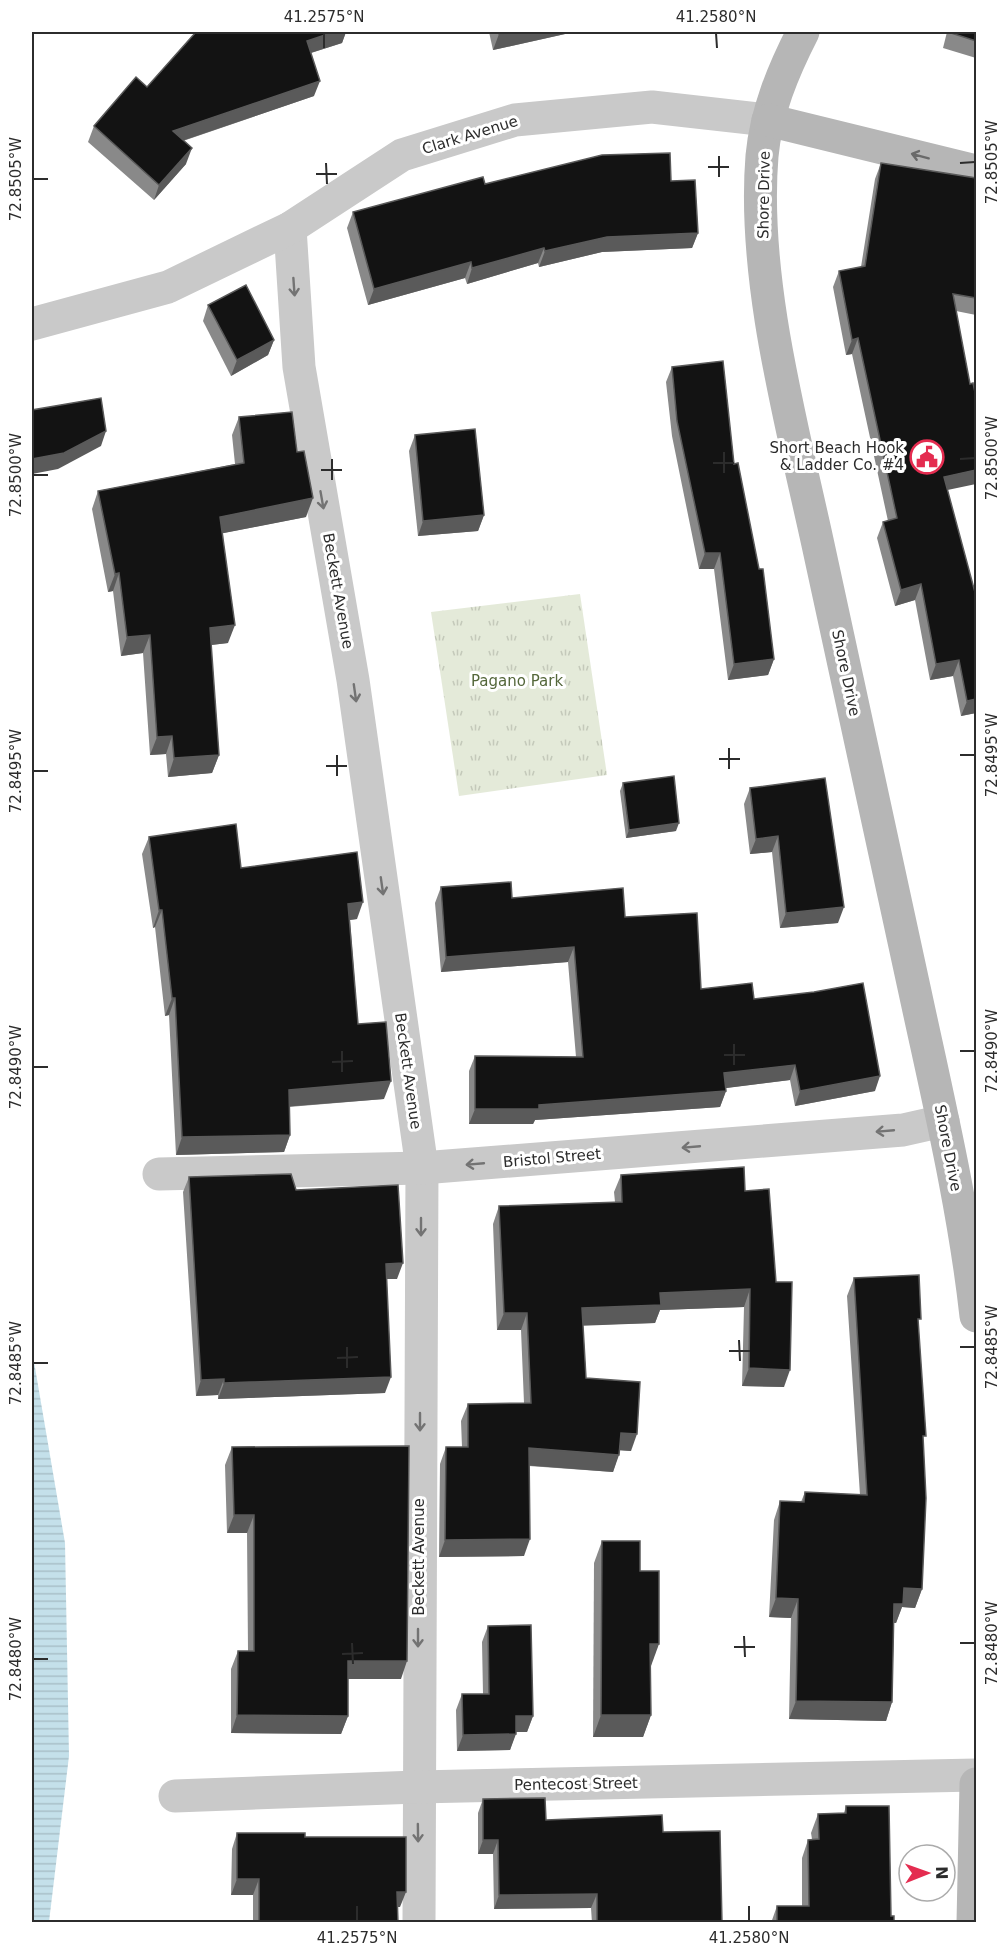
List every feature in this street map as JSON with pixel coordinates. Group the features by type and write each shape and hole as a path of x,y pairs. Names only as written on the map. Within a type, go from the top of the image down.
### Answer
{"main road":[{"name":"Shore Drive","path":"803,32 784,72 768,120 762,155 761,206 764,268 799,457 943,1121 966,1241 976,1316"},
{"name":"Clark Avenue","path":"768,120 976,171"},
{"path":"974,1903 976,1784"}],"street":[{"name":"Clark Avenue","path":"32,324 168,287 290,228 402,155 516,120 652,107 768,120"},
{"name":"Beckett Avenue","path":"290,228 299,367 353,680 422,1168 417,1788 419,1923"},
{"name":"Bristol Street","path":"159,1174 422,1168 903,1130 943,1121"},
{"name":"Pentecost Street","path":"175,1796 976,1775"}],"green space":[{"name":"Pagano Park","path":"580,594 607,775 459,796 431,612"}],"water":[{"path":"32,1350 65,1543 69,1756 49,1922 32,1922"}],"building":[{"path":"196,32 334,32 307,41 320,81 173,131 192,148 159,185 94,126 136,77 147,87"},
{"path":"948,32 976,32 976,41"},
{"path":"670,153 671,181 695,180 698,233 607,237 545,251 544,248 472,268 471,262 374,289 353,212 483,177 485,184 602,155"},
{"path":"881,163 976,178 976,298 953,294 970,384 973,383 976,397 976,470 944,477 976,596 976,699 967,701 959,660 936,664 921,584 901,590 883,522 897,518 858,338 852,340 839,271 865,266"},
{"path":"246,285 274,340 237,360 208,305"},
{"path":"723,361 734,464 738,463 759,569 763,569 774,659 734,664 720,553 705,553 677,421 672,367"},
{"path":"101,398 106,431 64,453 32,459 32,410"},
{"path":"292,412 297,452 304,451 313,498 220,517 235,625 210,628 219,755 174,758 172,736 157,737 150,635 127,637 119,573 115,574 98,491 244,463 239,417"},
{"path":"475,429 484,515 423,521 415,435"},
{"path":"674,776 679,823 629,830 623,783"},
{"path":"825,778 844,907 786,913 778,836 756,839 750,788"},
{"path":"236,824 241,868 357,852 363,902 348,904 358,1024 386,1022 391,1081 289,1090 290,1135 182,1137 175,998 172,998 162,910 159,910 149,837"},
{"path":"511,882 512,898 623,888 625,917 697,913 701,989 752,983 754,999 863,983 880,1076 800,1091 795,1065 724,1073 726,1091 539,1105 539,1109 475,1109 475,1056 583,1057 574,947 446,957 441,887"},
{"path":"744,1167 745,1191 769,1189 776,1282 792,1282 790,1370 749,1368 750,1289 660,1293 661,1305 582,1308 586,1378 640,1382 637,1434 621,1433 619,1455 529,1448 530,1539 445,1540 446,1447 468,1447 468,1404 531,1403 527,1313 504,1313 499,1206 622,1202 621,1175"},
{"path":"291,1174 296,1190 398,1185 403,1263 386,1264 391,1377 224,1383 224,1379 201,1380 189,1177"},
{"path":"919,1275 921,1319 918,1319 926,1436 923,1436 926,1498 922,1589 904,1588 903,1604 894,1604 892,1702 796,1701 798,1599 776,1598 780,1501 804,1502 805,1492 867,1495 854,1278"},
{"path":"409,1446 407,1661 348,1661 348,1716 237,1715 238,1651 254,1651 254,1515 234,1515 232,1447"},
{"path":"602,1541 640,1541 640,1571 659,1571 659,1644 650,1644 651,1715 601,1715"},
{"path":"531,1625 533,1716 516,1716 516,1734 463,1735 462,1694 489,1694 488,1626"},
{"path":"545,1798 546,1820 662,1815 663,1832 720,1831 722,1923 597,1923 597,1894 499,1895 498,1840 483,1840 483,1799"},
{"path":"846,1806 889,1806 891,1916 894,1916 894,1923 777,1923 777,1906 809,1906 808,1840 819,1839 818,1814 846,1813"},
{"path":"237,1833 305,1833 305,1837 406,1837 406,1892 397,1892 398,1923 259,1923 259,1879 237,1879"}],"place":[{"name":"Short Beach Hook & Ladder Co. #4","path":"927,457"}]}
